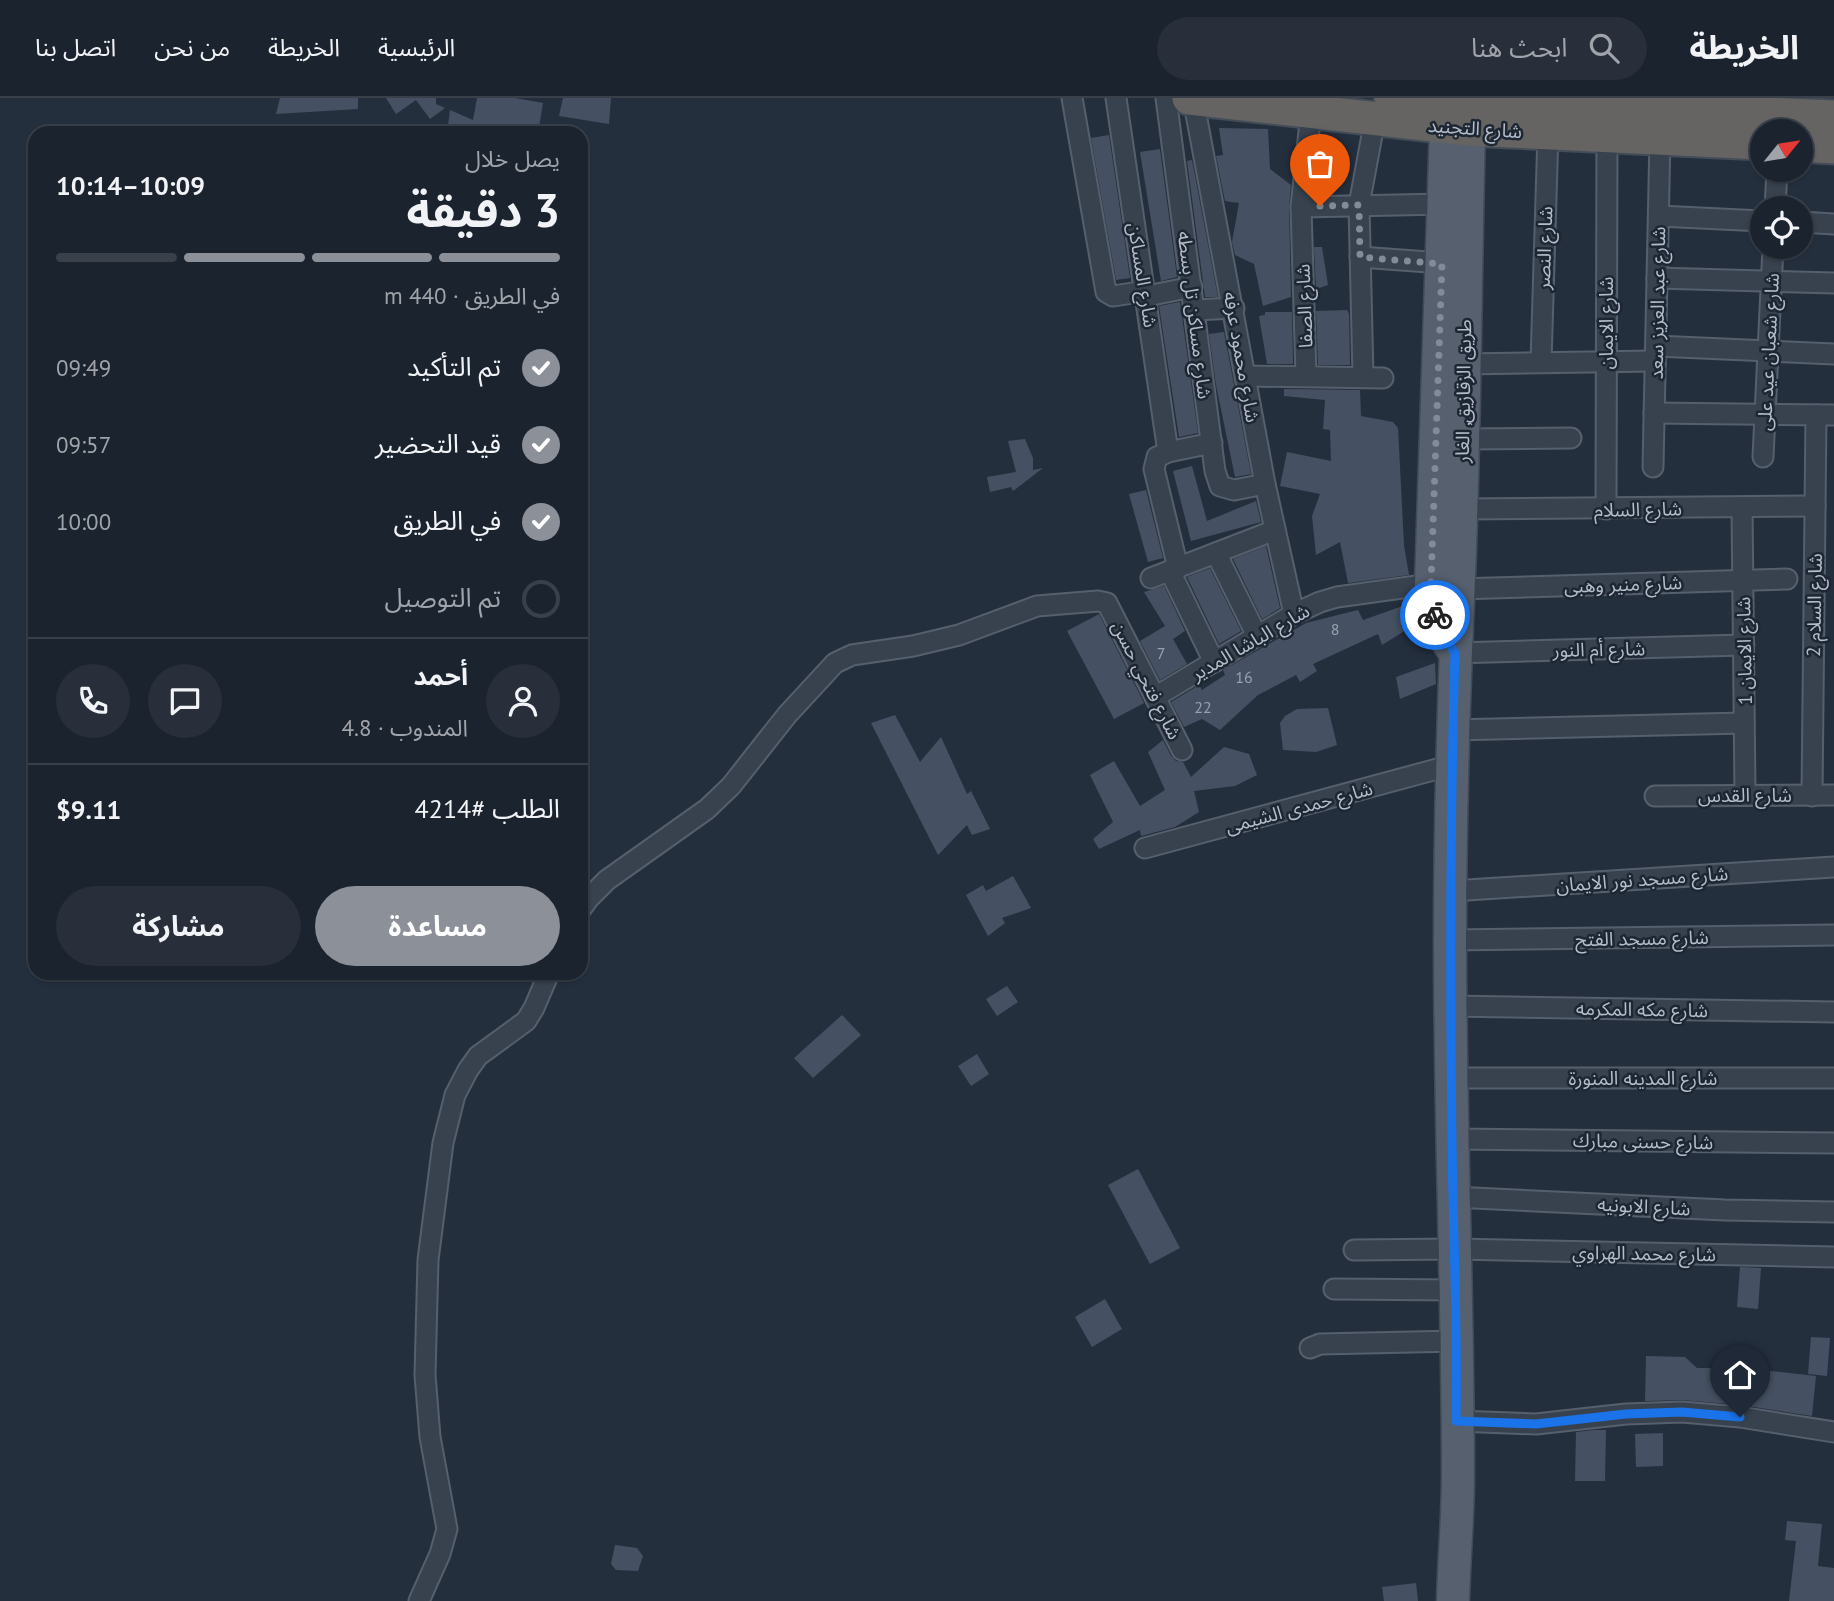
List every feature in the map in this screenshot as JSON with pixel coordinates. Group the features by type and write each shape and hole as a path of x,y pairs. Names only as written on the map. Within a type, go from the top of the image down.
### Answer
{"highway":[{"name":"شارع التجنيد","path":"1191,98 1311,112 1389,103 1465,114 1548,133 1750,142"},
{"name":"شارع التجنيد","path":"1465,114 1834,117"},
{"path":"1813,146 1834,147"}],"main road":[{"name":"طريق الزقازيق, الغار","path":"1445,586 1442,264 1444,204 1465,114"},
{"name":"طريق الزقازيق, الغار","path":"1455,653 1440,630 1433,610 1445,586 1460,509 1464,364 1465,114"},
{"path":"1452,1601 1458,1476 1450,940 1455,653"}],"street":[{"path":"1072,98 1107,292 1113,296 1192,287"},
{"name":"شارع المساكن","path":"1116,98 1168,452"},
{"name":"شارع مساكن تل بسطه","path":"1166,98 1215,471 1220,486 1234,490 1265,484"},
{"name":"شارع محمود عرفه","path":"1191,98 1234,308 1265,484 1294,614"},
{"path":"1246,376 1373,378 1360,257 1359,205 1389,103"},
{"name":"شارع الصفا","path":"1306,376 1301,207 1311,112"},
{"name":"شارع النصر","path":"1541,362 1548,133"},
{"name":"شارع الايمان","path":"1606,509 1607,136"},
{"name":"شارع عبد العزيز سعد","path":"1653,467 1660,138"},
{"path":"1301,207 1444,204"},
{"path":"1658,216 1750,220"},
{"path":"1813,223 1834,224"},
{"path":"1360,257 1442,264"},
{"name":"شارع شعبان عيد على","path":"1763,457 1773,259"},
{"path":"1657,278 1834,283"},
{"path":"1195,310 1234,308"},
{"path":"1464,364 1606,361 1656,354 1834,354"},
{"path":"1654,413 1825,415"},
{"name":"شارع السلام 2","path":"1811,796 1815,506 1825,415"},
{"path":"1462,439 1571,438"},
{"path":"1212,443 1168,452 1157,457 1154,469 1174,569 1214,662"},
{"name":"شارع السلام","path":"1460,509 1815,506"},
{"name":"شارع الايمان 1","path":"1742,507 1745,794"},
{"path":"1151,578 1275,530"},
{"path":"1216,553 1257,636"},
{"name":"شارع منير وهبى","path":"1445,586 1787,579"},
{"name":"شارع الباشا المدير","path":"1155,697 1294,614 1338,597 1445,586"},
{"name":"شارع فتحي حسن","path":"588,899 607,880 707,809 731,786 787,715 835,663 852,655 914,646 958,635 1037,606 1098,601 1107,603 1182,750"},
{"name":"شارع أم النور","path":"1455,653 1744,645"},
{"path":"1452,730 1744,723"},
{"name":"شارع حمدى الشيمى","path":"1145,848 1452,765"},
{"name":"شارع القدس","path":"1655,796 1834,795"},
{"name":"شارع مسجد نور الايمان","path":"1451,891 1834,867"},
{"name":"شارع مسجد الفتح","path":"1450,940 1834,935"},
{"path":"419,1601 447,1530 430,1437 425,1375 428,1261 443,1143 455,1095 468,1070 478,1056 526,1021 546,980"},
{"name":"شارع مكه المكرمه","path":"1451,1006 1834,1012"},
{"name":"شارع المدينه المنورة","path":"1453,1078 1834,1078"},
{"name":"شارع حسنى مبارك","path":"1452,1139 1834,1143"},
{"name":"شارع الابونيه","path":"1454,1197 1725,1210 1834,1212"},
{"name":"شارع محمد الهراوي","path":"1354,1250 1455,1249 1834,1257"},
{"path":"1334,1289 1456,1290"},
{"path":"1310,1348 1320,1344 1458,1341"},
{"path":"1456,1421 1536,1424 1626,1414 1682,1412 1740,1417 1834,1432"}],"building":[{"path":"280,98 358,98 358,109 276,114"},
{"path":"386,98 436,98 436,104 445,108 430,119 416,100 396,114"},
{"path":"477,98 515,98 543,103 539,126 448,126 450,110 473,120"},
{"path":"563,98 611,98 609,124 559,116"},
{"path":"1219,128 1268,129 1270,169 1291,185 1291,297 1263,306 1254,264 1235,255 1232,242 1239,203 1225,201 1216,156 1223,155"},
{"path":"1109,135 1130,278 1116,280 1091,138"},
{"path":"1160,149 1177,277 1161,281 1140,152"},
{"path":"1192,160 1218,297 1205,297 1187,161"},
{"path":"1314,247 1322,247 1328,285 1316,289"},
{"path":"1180,302 1198,433 1179,437 1159,306"},
{"path":"1347,310 1350,365 1318,365 1316,311"},
{"path":"1265,312 1292,312 1293,364 1267,364 1259,316 1265,315"},
{"path":"1224,332 1251,474 1235,477 1216,385 1209,334"},
{"path":"1284,389 1360,390 1361,416 1393,422 1398,428 1404,545 1409,575 1348,583 1340,542 1316,555 1312,516 1320,494 1280,486 1287,452 1331,461 1330,430 1323,429 1325,400 1284,396"},
{"path":"1025,439 1033,458 1033,470 1043,468 1013,491 1011,487 990,492 987,477 1016,472 1008,441"},
{"path":"1192,466 1207,521 1256,501 1261,522 1191,541 1173,471"},
{"path":"1146,490 1163,558 1148,562 1129,494"},
{"path":"1266,546 1280,608 1262,619 1233,559"},
{"path":"1210,568 1241,631 1219,644 1187,577"},
{"path":"1164,586 1185,631 1173,639 1187,664 1160,680 1140,641 1165,626 1144,592"},
{"path":"1414,602 1419,622 1382,645 1378,634 1313,664 1317,671 1300,682 1296,675 1258,695 1220,730 1202,719 1184,727 1171,702 1199,685 1202,690 1225,675 1223,670 1306,623 1358,610 1363,620"},
{"path":"1099,614 1144,703 1114,719 1067,631"},
{"path":"1435,663 1436,684 1400,699 1396,677"},
{"path":"1328,708 1337,745 1316,752 1283,750 1280,723 1285,716 1297,709"},
{"path":"895,715 920,762 941,737 967,794 971,791 990,829 972,835 967,825 938,855 871,723"},
{"path":"1163,740 1171,756 1176,761 1183,762 1191,777 1224,747 1249,754 1257,775 1235,786 1194,791 1199,812 1175,827 1141,836 1140,830 1099,849 1093,839 1113,822 1090,775 1114,761 1140,806 1165,790 1148,752"},
{"path":"1013,876 1031,908 1002,918 1005,923 988,936 966,895 983,885 986,891"},
{"path":"1007,986 1018,1002 997,1016 986,999"},
{"path":"842,1015 861,1035 813,1078 794,1058"},
{"path":"977,1054 989,1074 971,1086 958,1066"},
{"path":"1138,1169 1180,1248 1150,1264 1108,1185"},
{"path":"1740,1267 1761,1268 1758,1309 1737,1307"},
{"path":"1105,1299 1122,1329 1092,1347 1075,1317"},
{"path":"1811,1337 1830,1338 1827,1376 1808,1374"},
{"path":"1646,1356 1685,1357 1697,1368 1725,1368 1725,1373 1770,1374 1770,1371 1816,1376 1812,1416 1741,1405 1683,1400 1645,1401"},
{"path":"1606,1430 1605,1481 1575,1481 1576,1432"},
{"path":"1663,1433 1663,1466 1636,1467 1635,1434"},
{"path":"1787,1521 1822,1524 1818,1566 1834,1568 1834,1601 1789,1601 1796,1541 1785,1540"},
{"path":"615,1545 637,1548 643,1556 638,1571 616,1570 611,1564"},
{"path":"1416,1583 1418,1601 1384,1601 1382,1587"}],"way so far":[{"path":"1320,206 1359,205 1360,257 1442,264 1431,584 1435,615"}],"route":[{"path":"1435,615 1440,630 1455,653 1450,940 1458,1341 1456,1421 1536,1424 1626,1414 1682,1412 1740,1417"}]}
